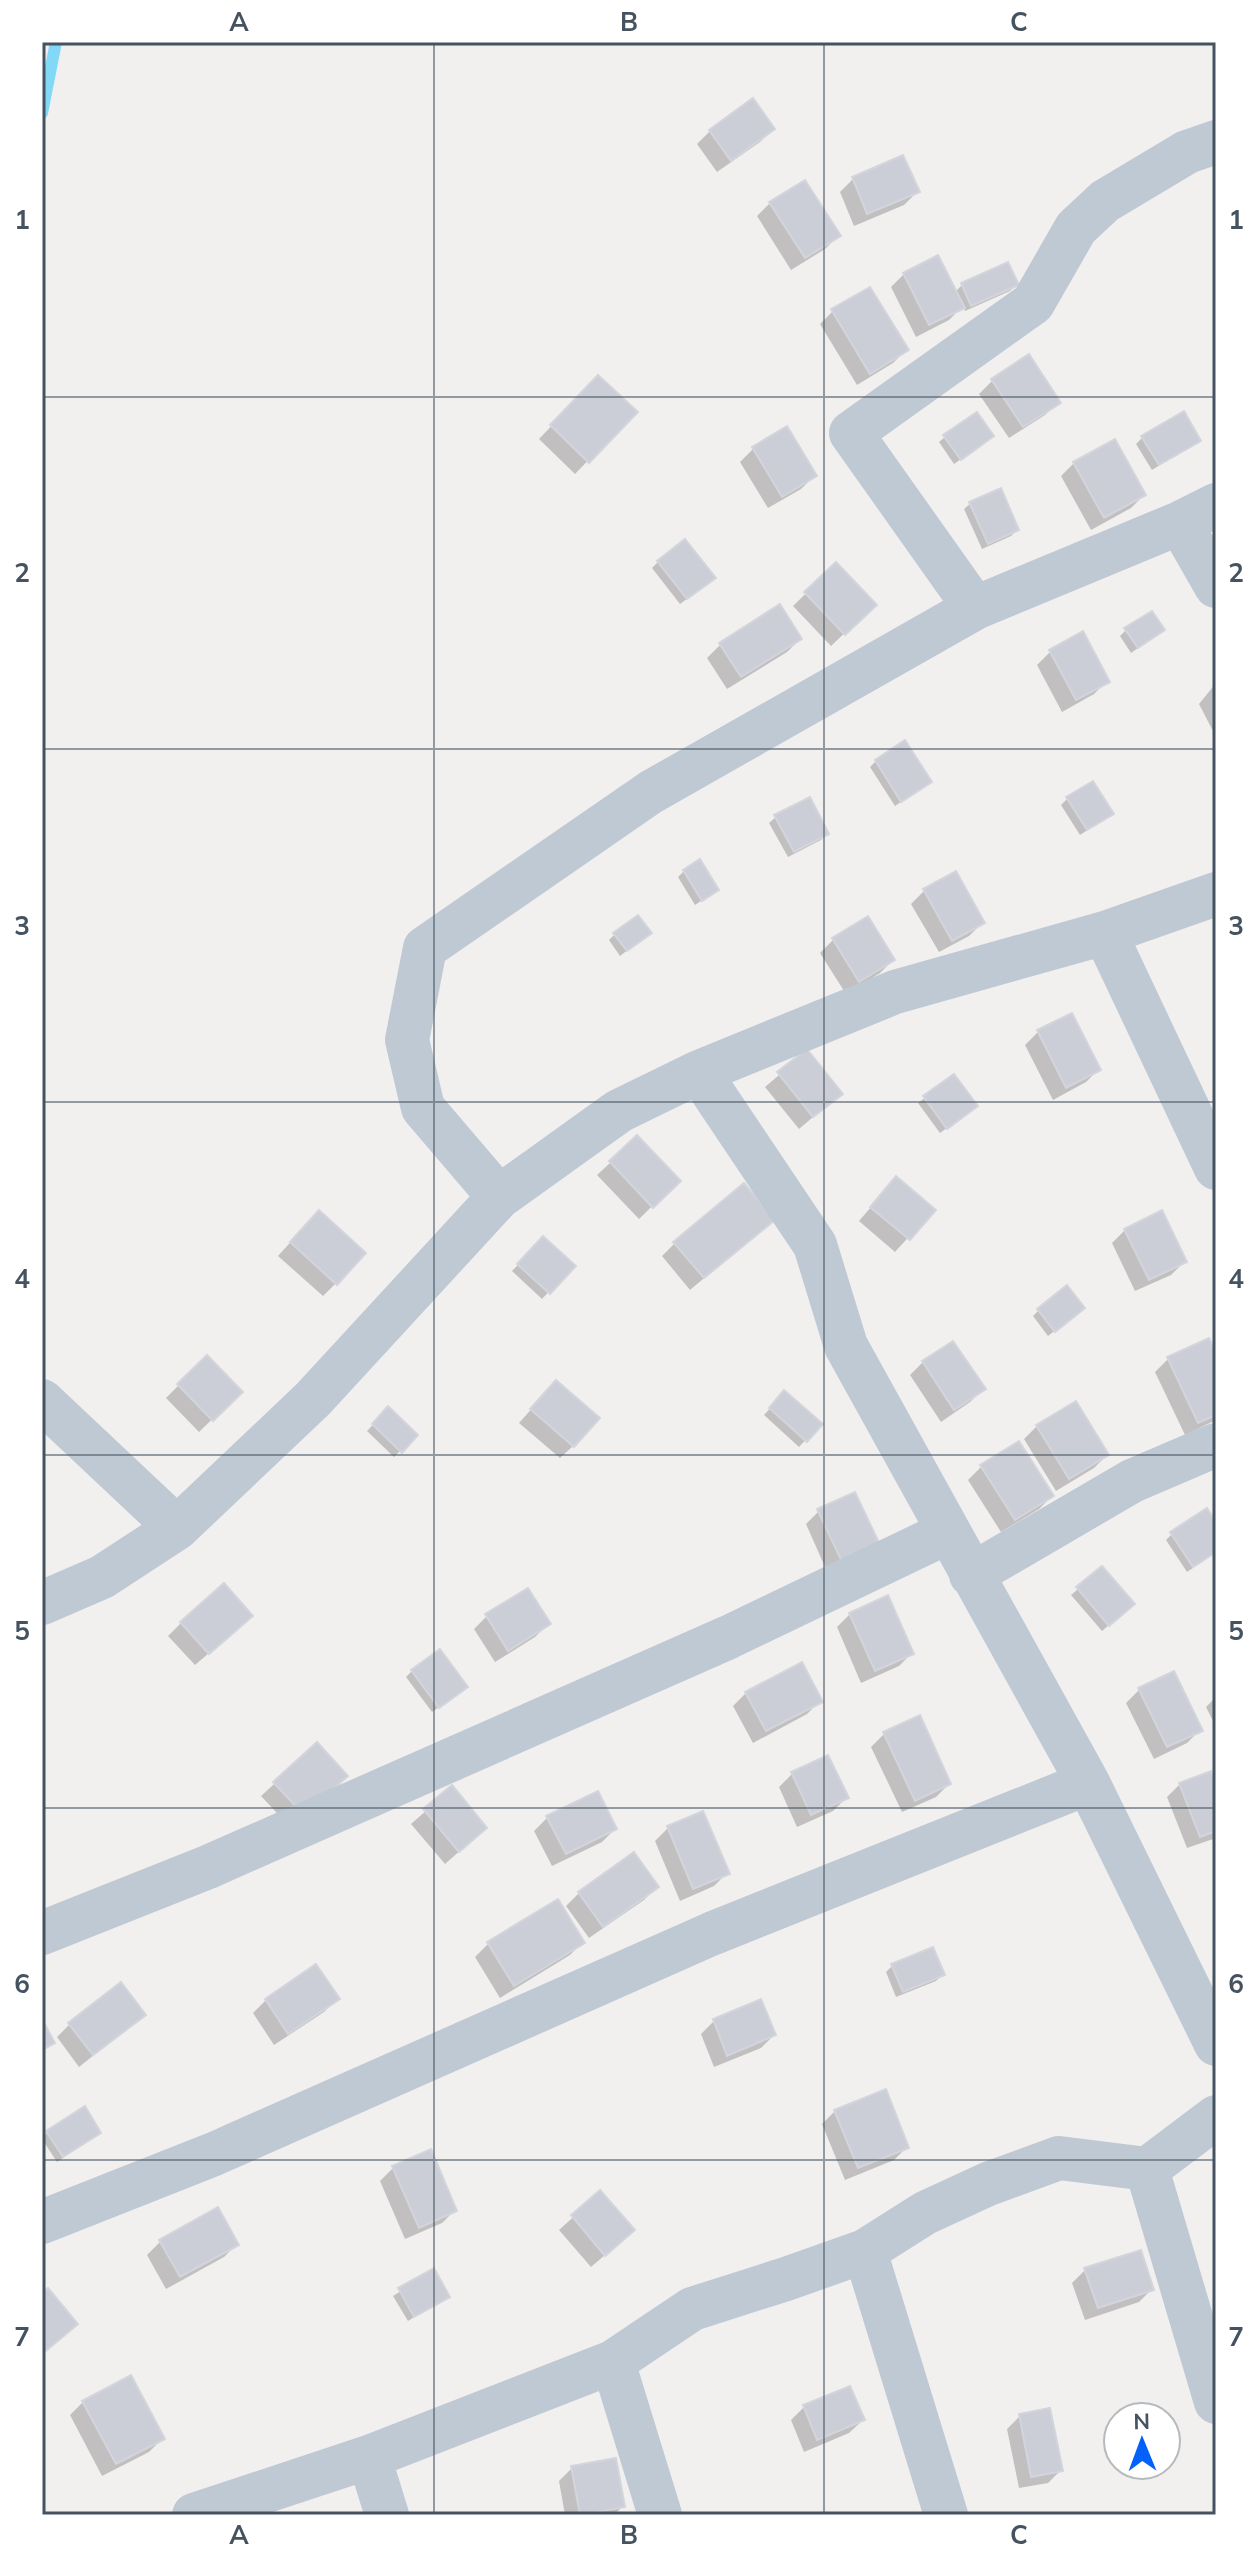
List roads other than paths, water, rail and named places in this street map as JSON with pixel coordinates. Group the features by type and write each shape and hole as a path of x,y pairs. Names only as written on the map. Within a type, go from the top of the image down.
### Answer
{"street":[{"path":"975,608 851,433 1033,303 1076,228 1105,201 1187,152 1216,142"},
{"path":"499,1197 423,1108 407,1040 425,948 651,792 975,608 1198,514 1216,586"},
{"path":"42,1603 102,1577 177,1528 313,1399 499,1197 619,1111 699,1072 895,992 1105,933 1216,894"},
{"path":"1105,933 1216,1168"},
{"path":"699,1072 815,1245 846,1346 1088,1783 1216,2044"},
{"path":"42,1401 177,1528"},
{"path":"971,1575 1132,1481 1216,1445"},
{"path":"42,1933 208,1867 729,1637 948,1532"},
{"path":"42,2222 214,2154 711,1934 1088,1783"},
{"path":"194,2515 369,2457 613,2362 692,2309 865,2251 925,2213 988,2184 1059,2158 1147,2169 1216,2117"},
{"path":"1147,2169 1216,2402"},
{"path":"865,2251 946,2515"},
{"path":"613,2362 660,2515"},
{"path":"369,2457 387,2515"}],"waterway":[{"path":"42,113 56,42"}]}
